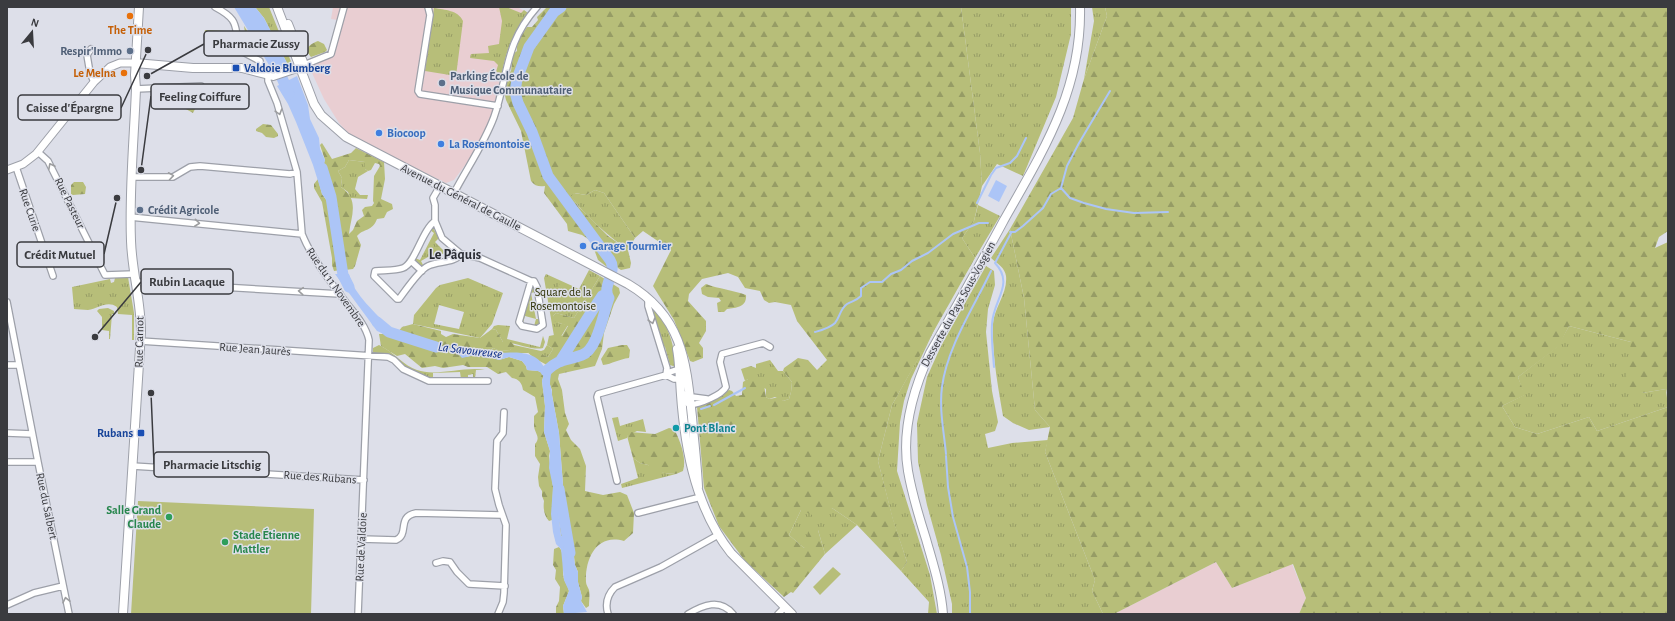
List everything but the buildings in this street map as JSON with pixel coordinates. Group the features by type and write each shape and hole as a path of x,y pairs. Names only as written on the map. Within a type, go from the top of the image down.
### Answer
{"main road":[{"name":"Rue Carnot","path":"124,614 141,315 135,278 130,217 137,87 134,80 140,7"},
{"name":"Avenue du Général de Gaulle","path":"278,7 314,104 321,115 333,126 355,142 621,280 647,296 657,306 680,343 684,355 688,376 698,488"},
{"name":"Desserte du Pays Sous-Vosgien","path":"943,614 939,586 912,491 908,470 907,436 911,403 930,353 1042,154 1064,105 1074,70 1078,46 1080,7"},
{"path":"135,62 163,66 212,69 242,68 267,75 300,67"},
{"path":"137,87 140,72 144,67 163,66"},
{"path":"675,337 692,470 708,517 718,535 731,553 792,614"}],"street":[{"name":"Rue du 11 Novembre","path":"215,7 225,13 235,23 241,51 257,58 267,75 297,172 302,234 312,254 367,332 369,340 369,356 364,480"},
{"path":"300,67 331,54 344,7"},
{"path":"428,7 430,15 418,91 420,94 498,106"},
{"path":"454,193 491,125 498,106 511,50 520,28 537,7"},
{"path":"91,49 87,55 90,73 94,82"},
{"path":"7,170 29,160 38,152 94,82 110,67 120,63 135,62"},
{"path":"137,87 201,86"},
{"name":"Rue Pasteur","path":"38,152 48,161 105,275 135,278"},
{"path":"132,177 173,177 190,167 196,166 290,174 297,172"},
{"name":"Rue Curie","path":"16,167 53,276"},
{"path":"440,186 433,198 435,206 434,221 442,238 461,254 480,258 534,281 537,287 543,325 537,329 522,326 519,322 531,281"},
{"path":"130,217 302,234"},
{"path":"434,221 429,226 411,261 404,268 375,271 374,276 397,299 399,299 422,271 429,265 458,258 461,254"},
{"path":"411,261 422,271"},
{"path":"135,278 340,294"},
{"path":"647,296 648,306 667,368 666,375"},
{"name":"Rue du Salbert","path":"7,302 10,331 26,398 69,614"},
{"name":"Rue Jean Jaurès","path":"140,341 393,358 403,369 433,381 488,381"},
{"path":"681,389 686,402 690,405 720,394 726,387 720,362 722,354 764,343 770,347"},
{"path":"7,365 19,365"},
{"path":"617,481 597,397 598,394 666,375 670,372 679,372 684,376 686,390 690,396 708,399"},
{"path":"666,375 674,379 679,372"},
{"path":"498,614 503,602 505,586 506,525 496,494 497,441 503,433 504,412"},
{"path":"7,433 32,434"},
{"path":"7,462 38,462"},
{"name":"Rue des Rubans","path":"132,466 364,480"},
{"name":"Rue de Valdoie","path":"358,614 364,480"},
{"path":"638,513 700,497"},
{"path":"362,539 396,540 402,535 403,523 406,518 409,515 416,513 502,515"},
{"path":"608,614 607,599 615,587 661,567 718,535"},
{"path":"436,563 443,561 450,562 469,584 505,586"},
{"path":"7,605 34,593 63,586"},
{"path":"688,614 703,606 715,604 725,607 733,614"},
{"path":"778,614 785,607"}],"shaded area":[{"path":"333,7 517,7 528,13 516,31 505,56 492,115 472,156 454,180 446,183 353,138 339,123 324,99 306,60 328,52 338,20 331,19"},
{"path":"1216,562 1232,588 1292,564 1306,598 1299,614 1114,614"}],"green space":[{"path":"255,7 269,7 292,64 288,65 264,18"},
{"path":"499,7 506,7 521,13 524,10 528,13 511,41 502,73 496,72 498,65 494,61 470,58 471,54 489,53 488,46 499,44 502,21"},
{"path":"547,7 961,7 980,153 982,186 974,221 962,238 975,258 892,405 878,461 893,519 907,562 901,571 857,525 832,508 817,517 801,510 789,535 804,548 809,528 818,530 825,554 793,593 791,592 784,597 745,561 719,526 704,488 697,407 729,390 736,396 742,395 743,382 748,379 756,378 764,385 766,397 769,399 780,397 783,401 789,399 792,382 783,371 784,368 798,358 808,360 817,370 827,360 797,321 791,305 775,302 769,303 764,300 760,291 745,288 738,277 728,273 702,279 689,294 688,301 706,321 706,331 699,343 703,348 703,358 693,362 690,361 674,320 653,286 671,250 643,231 635,238 604,193 595,190 586,195 575,193 571,195 578,206 608,236 628,250 631,263 630,268 621,270 615,266 614,257 608,251 603,254 608,264 607,267 598,260 591,241 582,235 568,231 567,224 544,193 545,186 537,186 531,181 521,131 506,100 504,91 508,74 511,71 513,54 517,51 517,45 520,39 527,27 532,27 538,20 537,17"},
{"path":"961,7 1071,7 1071,34 1056,97 1023,176 997,164 982,186 980,153"},
{"path":"1092,7 1105,7 1107,16 1084,79 1094,21"},
{"path":"1105,7 1668,7 1668,231 1659,237 1655,248 1668,242 1668,396 1666,389 1642,393 1625,385 1631,342 1569,326 1559,346 1518,377 1525,395 1502,406 1515,427 1537,434 1589,417 1597,431 1668,407 1668,614 1299,614 1306,598 1293,564 1232,588 1216,562 1114,614 1103,614 1092,591 1095,580 1045,452 1050,427 1035,410 1024,298 1010,229 1073,118 1084,79 1107,16"},
{"path":"434,8 455,13 461,17 463,21 456,76 425,71"},
{"path":"244,26 263,55 262,57 247,46"},
{"path":"205,30 227,31 228,38 204,37"},
{"path":"318,41 324,44 327,50 311,57 308,52 308,47"},
{"path":"177,90 184,90 188,93 191,103 195,109 193,113 184,108 182,101 175,99 175,92"},
{"path":"263,124 271,125 278,136 274,138 266,137 262,133 256,131 256,129"},
{"path":"322,143 332,159 351,153 356,148 384,162 385,179 381,199 392,204 393,209 387,212 384,218 377,219 373,226 357,236 361,245 353,269 345,270 345,262 339,259 341,270 334,271 332,265 322,202 314,188 314,184 318,179 322,194 327,201 332,228 338,227 333,199 324,189 327,178 322,169 325,160 320,145","holes":["349,160 365,162 365,169 368,171 371,170 375,163 379,164 380,166 374,176 374,203 372,206 365,207 362,210 364,216 357,221 353,230 349,234 353,209 351,197 341,187 342,178 338,171 345,167"]},
{"path":"349,160 365,162 365,169 368,171 358,177 355,189 360,195 368,195 367,199 350,198 348,192 341,187 342,178 338,171 345,167"},
{"path":"74,182 83,182 86,187 85,194 71,194 71,185"},
{"path":"595,190 604,193 635,238 628,250 597,225 570,195 574,193 586,195"},
{"path":"978,205 1000,216 975,258 962,238 974,221"},
{"path":"433,228 439,238 435,242 445,252 448,248 452,251 453,255 449,257 447,253 428,257 421,261 423,265 421,267 414,262 415,258 420,260 434,233 430,230"},
{"path":"1010,229 1024,298 1035,410 1050,427 1029,430 1013,423 1003,416 994,359 993,324 1005,288 1006,276 1003,268 991,258"},
{"path":"986,266 994,271 995,285 988,309 986,332 992,391 998,422 995,431 985,434 988,448 1012,443 1048,440 1045,452 1095,580 1092,591 1103,614 952,614 952,604 941,555 927,505 918,462 917,423 927,377 941,346"},
{"name":"Square de la Rosemontoise","path":"589,270 600,276 574,318 556,313 553,316 559,323 568,325 554,348 554,336 544,278 546,274 579,289"},
{"path":"600,276 619,288 620,293 614,304 604,333 602,349 595,366 559,374 558,379 562,390 565,413 569,424 566,430 571,440 580,449 586,466 585,491 603,495 620,492 627,495 634,513 633,533 624,541 615,539 600,544 590,556 586,573 586,583 589,590 589,606 586,608 581,601 582,597 578,582 578,572 575,565 572,540 561,536 558,511 564,498 559,433 550,385 550,363 549,366 543,363 533,357 526,350 531,350 548,357 553,349 547,345 549,336 559,334 562,336 568,326 554,321 553,316 556,313 574,318"},
{"path":"128,277 134,313 134,340 132,340 132,315 118,314 117,307 110,304 88,310 74,309 72,287 110,279 111,283 114,282 115,278"},
{"path":"468,278 503,293 492,324 480,338 413,324 414,315 440,285","holes":["439,305 464,312 459,329 434,324"]},
{"path":"560,283 579,293 574,303 555,294"},
{"path":"706,284 746,295 745,302 741,306 727,309 724,312 718,312 717,303 721,301 719,298 708,297 702,294 701,288"},
{"path":"532,287 535,289 535,292 531,293 536,319 525,316 523,323 521,322"},
{"path":"108,308 114,311 114,314 112,314 110,339 109,331 102,330 102,317 97,311 99,309"},
{"path":"653,310 662,320 670,336 676,367 670,365 665,347 662,345"},
{"path":"536,319 540,319 540,322 538,326 534,326"},
{"path":"413,324 441,331 441,334 446,337 453,334 480,338 492,329 496,330 503,342 511,342 515,346 510,350 500,351 493,348 486,353 448,348 423,340 467,357 477,355 499,360 509,357 522,361 527,370 538,371 544,374 542,381 545,406 544,432 550,451 549,456 553,487 552,520 549,521 545,514 542,491 539,486 538,477 540,464 535,456 535,444 538,437 534,426 534,416 538,412 535,397 523,390 520,382 517,379 512,378 506,372 498,374 487,367 468,367 463,365 443,368 435,366 422,368 405,354 397,356 381,346 379,334 384,334 391,329 398,332 402,327"},
{"path":"494,326 510,326 507,339 540,347 543,336 545,342 543,348 539,349 503,342 496,330 492,329"},
{"path":"936,326 911,379 904,401 900,422 897,471 930,575 937,614 928,614 929,602 901,571 907,562 893,520 878,461 892,405"},
{"path":"1569,326 1631,342 1642,393 1666,389 1668,407 1597,431 1589,417 1537,434 1515,427 1502,406 1524,395 1518,377 1558,346"},
{"path":"379,345 412,368 425,372 469,369 485,370 476,370 475,378 473,379 473,374 468,375 468,379 461,379 460,372 433,373 433,379 404,367 392,355 373,354 373,348"},
{"path":"514,345 541,351 544,350 547,345 553,349 548,357 528,350 528,353 492,353 490,351 493,348 500,351 510,350"},
{"path":"627,345 630,350 629,358 603,365 601,359 608,348"},
{"path":"770,360 778,371 783,371 792,382 789,399 783,401 775,397 769,399 766,397 766,389 748,379 745,381 741,369 751,366 756,368 756,364"},
{"path":"618,417 620,426 643,419 646,432 637,431 627,436 627,438 618,441 612,418"},
{"path":"669,428 674,429 681,444 684,460 683,471 676,474 664,473 653,470 648,465 640,463 633,458 627,436 630,432 655,434"},
{"path":"633,458 640,463 648,465 664,473 676,474 622,488 621,484 638,478"},
{"name":"Stade Étienne Mattler","path":"138,501 314,509 311,614 131,614"},
{"path":"832,508 857,525 825,554 818,530 804,548 789,535 801,510"},
{"path":"559,547 563,558 563,575 569,591 563,606 564,614 556,614 560,587 555,579 556,570 553,565 554,549"},
{"path":"833,567 841,574 820,595 813,587"}],"water":[{"path":"234,7 255,7 264,18 288,65 272,70"},
{"path":"297,76 308,105 310,119 319,138 320,149 325,160 323,169 327,178 324,189 333,199 338,227 332,228 327,201 322,194 313,165 296,122 288,104 277,86"},
{"path":"996,180 1007,186 999,202 988,196"},
{"path":"335,274 349,274 355,289 360,296 391,329 384,334 377,331"},
{"path":"423,340 428,340 432,343 448,348 468,352 490,351 493,353 514,352 528,354 540,361 544,367 549,366 551,363 554,366 550,384 559,433 564,498 558,511 561,536 572,540 575,565 578,572 578,582 582,597 581,601 587,612 564,614 563,606 569,591 564,580 561,549 556,544 553,532 551,514 553,487 549,468 550,451 544,432 545,406 542,381 544,374 538,371 527,370 522,361 509,357 499,360 477,355 462,358 459,355 449,351 425,346 421,344"}],"waterway":[{"name":"La Rosemontoise","path":"546,371 559,362 582,355 592,346 599,330 609,298 607,289 612,269 610,260 548,176 532,132 518,103 515,92 517,79 529,47 554,12 561,7"},
{"name":"La Savoureuse","path":"272,55 289,94"},
{"path":"1010,232 1015,232 1023,226 1043,208 1051,194 1061,188 1067,166 1110,91"},
{"path":"977,203 996,168 1010,163 1017,156 1026,138"},
{"name":"La Savoureuse","path":"322,168 331,197 343,275 349,287"},
{"path":"1061,188 1070,198 1106,209 1134,213 1168,212"},
{"path":"815,332 833,325 845,306 861,296 861,288 870,282 882,282 891,274 901,270 912,261 928,253 953,234 979,223 988,223"},
{"path":"994,367 992,324 993,315 1003,285 1001,271 995,263 1011,233"},
{"path":"946,454 941,404 945,372 955,342 991,271"},
{"path":"561,360 602,296 606,294"},
{"name":"La Savoureuse","path":"377,322 389,332 436,347"},
{"path":"714,405 745,388"},
{"path":"701,409 710,406"},
{"path":"946,456 948,487 953,517 967,567 970,592 970,614"},
{"name":"La Savoureuse","path":"559,489 570,553"}],"place":[{"name":"The Time","path":"130,16"},
{"name":"Caisse d'Épargne","path":"148,50"},
{"name":"Respir'Immo","path":"130,51"},
{"name":"Valdoie Blumberg","path":"236,68"},
{"name":"Le Melna","path":"124,73"},
{"name":"Pharmacie Zussy","path":"147,76"},
{"name":"Parking École de Musique Communautaire","path":"442,83"},
{"name":"Biocoop","path":"379,133"},
{"name":"La Rosemontoise","path":"441,144"},
{"name":"Feeling Coiffure","path":"141,170"},
{"name":"Crédit Mutuel","path":"117,198"},
{"name":"Crédit Agricole","path":"140,210"},
{"name":"Garage Tourmier","path":"583,246"},
{"name":"Rubin Lacaque","path":"95,337"},
{"name":"Pharmacie Litschig","path":"151,393"},
{"name":"Pont Blanc","path":"676,428"},
{"name":"Rubans","path":"141,433"},
{"name":"Salle Grand Claude","path":"169,517"},
{"name":"Stade Étienne Mattler","path":"225,542"}],"district":[{"name":"Le Pâquis","path":"455,255"}]}
